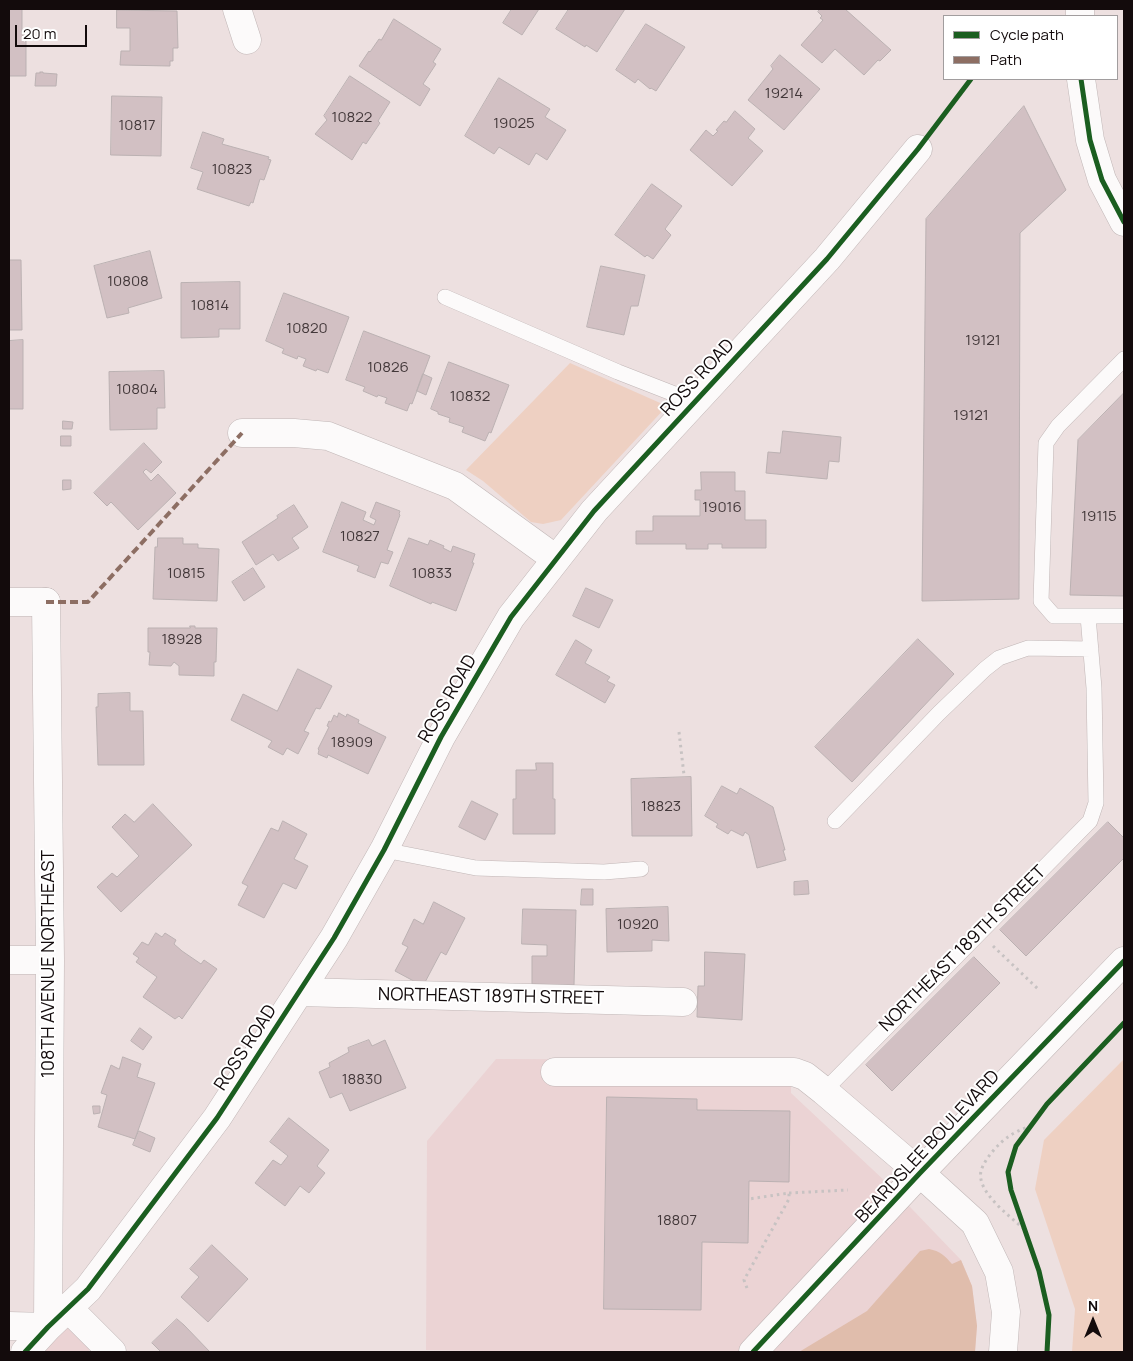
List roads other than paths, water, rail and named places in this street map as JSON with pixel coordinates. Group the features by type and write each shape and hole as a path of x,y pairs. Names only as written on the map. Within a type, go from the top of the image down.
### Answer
{"street":[{"path":"237,9 247,40"},
{"path":"1081,80 1090,140 1102,180 1124,222"},
{"name":"ROSS ROAD","path":"25,1352 88,1289 217,1118 334,938 384,850 441,737 512,617 594,511 827,260 918,149"},
{"path":"242,434 294,433 328,436 446,482 455,486 556,559"},
{"name":"108TH AVENUE NORTHEAST","path":"9,602 46,602 50,960 48,1327"},
{"path":"9,960 50,960"},
{"name":"BEARDSLEE BOULEVARD","path":"753,1352 920,1173 1124,961"},
{"name":"NORTHEAST 189TH STREET","path":"299,992 683,1002"},
{"path":"555,1072 794,1072 805,1076 824,1090 920,1173 975,1223 999,1272 1006,1312 1003,1352"},
{"path":"68,1308 112,1352"},
{"path":"9,1326 48,1327"}],"lane":[{"path":"445,297 618,372 695,402"},
{"path":"1124,359 1058,426 1046,443 1041,601 1054,616 1124,616"},
{"path":"835,821 985,668 1000,658 1028,648 1091,649 1088,616"},
{"name":"NORTHEAST 189TH STREET","path":"824,1090 1090,821 1096,803 1094,688 1091,649"},
{"path":"384,850 476,868 604,872 641,869"}]}
